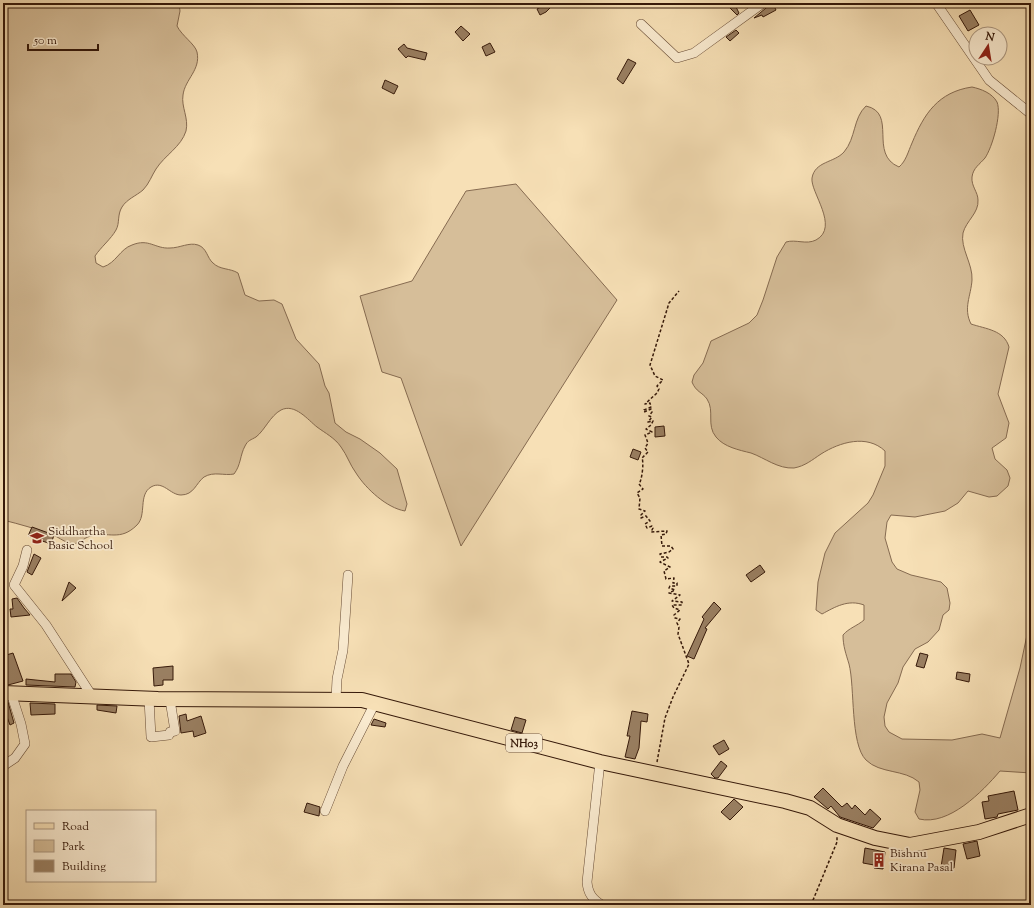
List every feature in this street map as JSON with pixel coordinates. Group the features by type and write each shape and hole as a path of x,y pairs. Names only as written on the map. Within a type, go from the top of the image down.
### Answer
{"main road":[{"name":"NH03","path":"7,693 170,700 358,700 600,762 785,801 810,808 837,825 875,838 910,845 979,832 1031,815"}],"street":[{"path":"642,24 677,58 694,53 764,3"},
{"path":"936,3 989,80 1031,114"},
{"path":"27,550 23,566 14,585 46,625 92,696"},
{"path":"336,699 337,679 343,650 348,575"},
{"path":"3,766 15,758 25,744 21,724 7,693"},
{"path":"149,699 151,737 169,735 170,732 175,731 170,700"},
{"path":"325,811 343,766 374,703"},
{"path":"600,762 586,882 588,891 592,898 602,905"}],"path":[{"path":"655,773 665,718 673,697 689,664 678,634 679,627 677,623 680,619 675,618 674,615 680,610 674,608 672,605 682,605 682,602 672,601 680,595 669,593 675,590 669,588 670,586 676,586 677,584 673,583 674,578 666,579 664,571 670,567 660,562 668,558 667,556 660,557 660,554 669,552 673,549 671,546 662,546 661,535 666,534 667,531 651,532 653,528 652,526 647,528 645,524 650,521 646,516 641,518 641,515 645,511 639,509 640,498 637,492 643,489 639,484 642,480 640,474 643,462 642,458 648,452 645,448 648,443 645,435 652,432 646,429 653,421 648,422 652,417 649,416 652,412 651,409 644,412 644,410 651,407 650,403 645,404 657,393 659,389 657,386 663,380 652,373 650,362 653,359 656,342 661,332 669,303 679,291"},
{"path":"811,905 837,842 837,825"}],"green space":[{"path":"3,3 179,3 180,11 177,26 196,49 198,58 195,69 184,89 183,95 183,104 187,122 186,131 184,137 177,146 156,169 145,188 126,202 122,207 116,230 95,256 96,263 103,267 128,247 138,243 148,243 165,248 195,244 203,248 211,261 216,265 238,273 245,295 259,301 274,300 282,304 296,339 319,364 325,386 329,393 335,423 346,432 360,439 380,453 397,469 407,504 405,511 384,502 365,485 352,467 339,444 333,438 301,413 296,410 286,408 277,413 256,437 247,442 234,474 208,475 201,479 192,491 181,495 173,493 163,486 155,485 151,487 147,491 143,500 142,516 140,521 131,530 125,533 119,535 91,536 78,543 72,544 47,533 3,520"},
{"path":"972,87 986,92 995,99 998,107 998,114 996,131 991,147 985,158 975,169 972,177 973,186 978,197 978,205 963,233 963,244 972,274 968,313 971,324 999,334 1007,341 1009,347 998,394 1009,423 1006,438 992,448 995,459 1007,470 1010,478 1008,486 997,496 989,497 968,491 958,503 945,511 915,517 891,515 887,522 885,538 892,562 897,569 911,575 941,582 947,588 950,603 949,610 943,615 939,630 928,642 915,649 903,667 898,683 887,703 884,717 885,726 889,732 902,739 952,740 982,734 1000,738 1020,668 1031,616 1031,773 1000,771 964,806 942,817 930,820 919,819 915,812 920,790 919,782 906,775 878,768 866,760 857,741 851,674 844,646 843,635 864,620 864,605 858,603 847,603 837,606 822,614 816,610 818,582 825,553 835,533 868,503 873,495 885,466 885,451 878,446 862,441 845,443 828,450 802,466 794,468 782,467 751,453 732,448 719,440 713,432 710,408 707,399 695,388 692,382 694,375 703,363 711,341 749,323 757,315 777,257 786,242 812,241 816,240 823,234 825,218 813,184 812,178 814,172 821,165 840,156 844,152 851,141 856,122 866,106 875,110 880,117 885,153 890,161 899,167 905,159 927,114 934,106 941,99 950,94"},
{"path":"516,184 617,300 461,546 401,378 382,372 360,296 412,281 466,191"}],"building":[{"path":"548,3 555,3 546,12 540,15 537,9"},
{"path":"734,3 739,13 737,15 727,5"},
{"path":"772,3 782,3 775,8 776,10 763,17 762,15 754,18"},
{"path":"970,10 979,25 968,26 968,31 959,16"},
{"path":"461,26 470,34 463,41 455,32"},
{"path":"736,30 739,33 730,41 726,37"},
{"path":"490,43 495,52 486,56 482,47"},
{"path":"404,44 407,48 427,53 425,60 408,56 406,58 398,49"},
{"path":"628,59 636,63 623,84 617,79"},
{"path":"385,80 398,86 394,94 382,88"},
{"path":"664,426 665,436 655,437 655,427"},
{"path":"633,449 641,452 638,460 630,457"},
{"path":"32,527 54,535 51,544 28,536"},
{"path":"34,554 41,558 32,575 27,572"},
{"path":"760,565 765,572 751,582 746,575"},
{"path":"69,582 76,588 62,601"},
{"path":"17,598 30,615 11,617 10,609 13,609 12,599"},
{"path":"714,602 721,609 705,628 707,629 694,659 687,656 704,619 702,617"},
{"path":"13,653 23,681 8,685 6,680 3,682 3,656"},
{"path":"920,653 928,655 924,668 916,666"},
{"path":"173,666 173,680 163,680 163,685 154,686 153,668"},
{"path":"957,672 970,674 969,682 956,679"},
{"path":"55,674 71,674 76,682 75,687 26,685 26,679 55,682"},
{"path":"8,702 14,723 10,725 3,706 3,704"},
{"path":"30,703 55,704 55,714 31,715"},
{"path":"97,705 117,706 116,713 97,710"},
{"path":"632,711 648,714 647,722 641,721 639,748 635,759 625,757 630,736 627,736"},
{"path":"186,714 187,721 201,716 206,733 194,737 193,731 181,733 179,716"},
{"path":"515,717 526,720 522,733 511,730"},
{"path":"374,719 386,723 385,727 371,725"},
{"path":"724,740 729,749 719,755 713,746"},
{"path":"721,761 727,766 718,778 715,778 711,774"},
{"path":"823,788 842,807 847,803 852,809 855,805 865,815 870,809 881,819 873,828 840,817 831,806 828,809 814,797"},
{"path":"1014,791 1018,810 998,814 997,817 985,819 982,802 989,801 988,796"},
{"path":"734,799 743,807 730,820 721,812"},
{"path":"307,803 320,807 319,816 304,812"},
{"path":"977,841 980,856 967,859 963,844"},
{"path":"865,848 885,852 883,869 874,868 874,865 863,863"},
{"path":"944,848 956,850 954,868 941,867"}],"place":[{"name":"Siddhartha Basic School","path":"37,538"},
{"name":"Bishnu Kirana Pasal","path":"879,860"}]}
